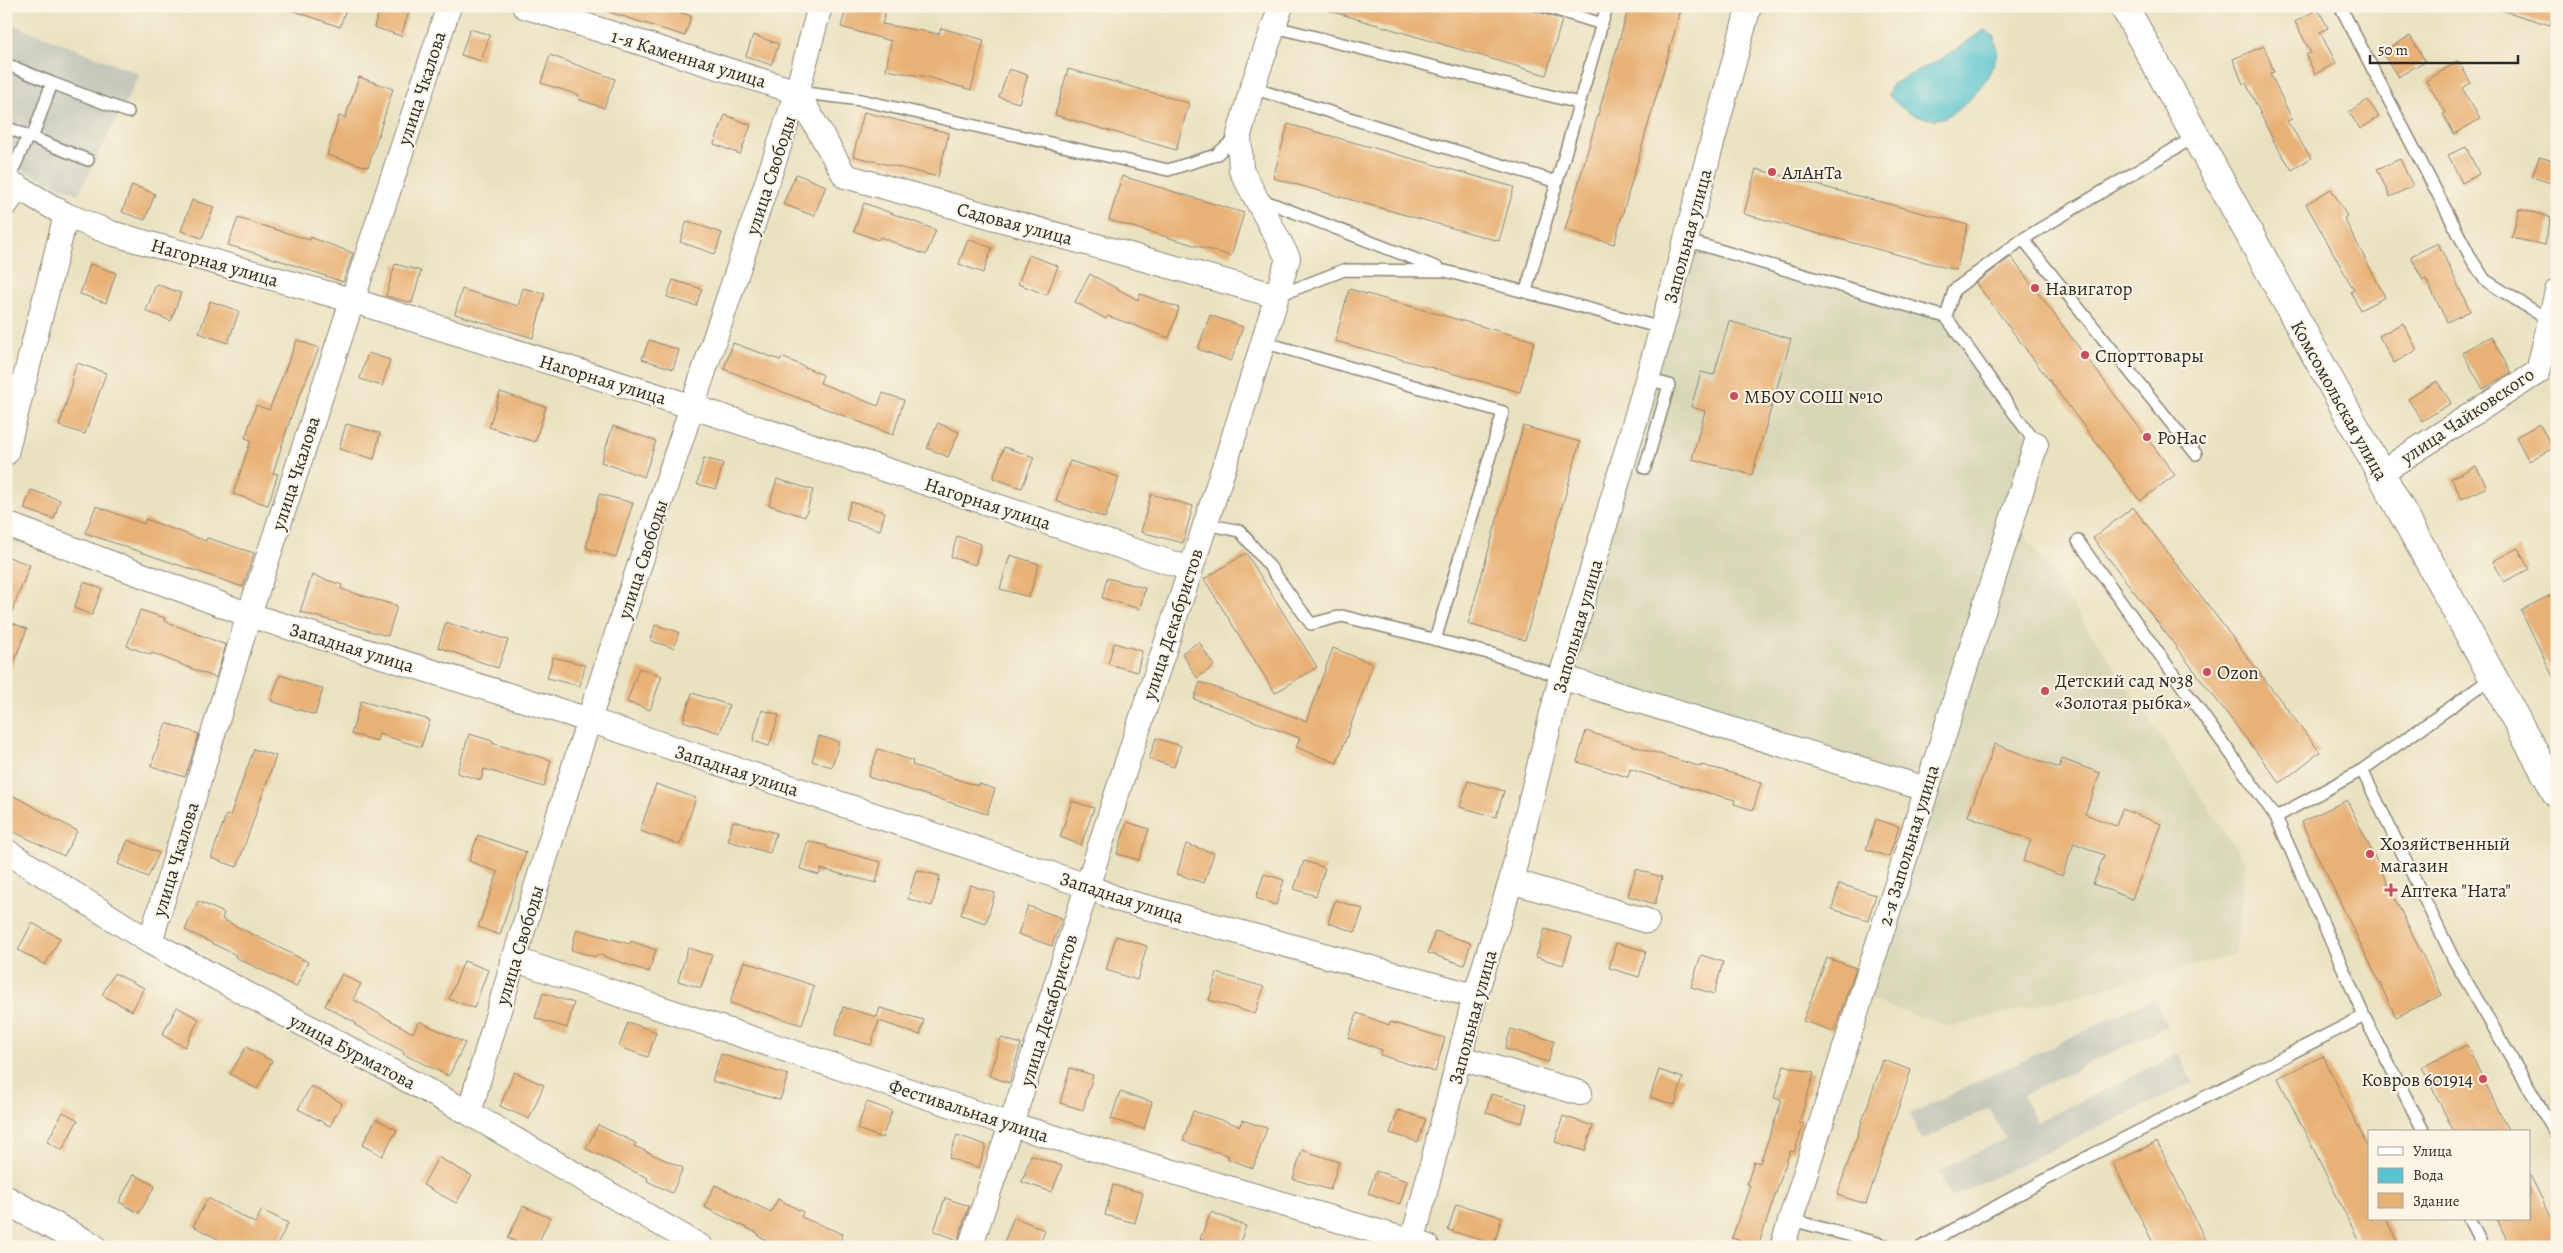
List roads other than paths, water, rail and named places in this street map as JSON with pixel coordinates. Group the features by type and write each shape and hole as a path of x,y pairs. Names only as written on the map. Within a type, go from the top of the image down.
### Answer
{"main road":[{"name":"Комсомольская улица","path":"2124,6 2557,794"},
{"path":"7,1201 92,1247"}],"street":[{"name":"улица Чкалова","path":"150,942 249,615 350,300 448,6"},
{"name":"1-я Каменная улица","path":"524,6 797,92"},
{"name":"улица Свободы","path":"469,1113 513,959 589,720 797,92 820,6"},
{"name":"Запольная улица","path":"1418,1245 1474,996 1511,881 1561,677 1662,328 1749,6"},
{"name":"улица Декабристов","path":"970,1247 1012,1125 1087,886 1206,524 1288,258 1241,170 1239,135 1252,88 1278,16"},
{"name":"Садовая улица","path":"797,92 845,176 1277,296"},
{"name":"Нагорная улица","path":"10,188 66,215 111,233 350,300 693,407 1190,569"},
{"path":"6,453 66,215"},
{"name":"улица Чайковского","path":"2380,473 2538,372 2557,291"},
{"name":"2-я Запольная улица","path":"1782,1247 2036,444"},
{"name":"Западная улица","path":"6,524 249,615 589,720 1087,886 1120,900 1474,996"},
{"path":"1561,677 1926,789"},
{"name":"улица Бурматова","path":"6,851 150,942 469,1113 701,1247"},
{"path":"1511,881 1648,921"},
{"name":"Фестивальная улица","path":"513,959 1012,1125 1418,1245"},
{"path":"1461,1058 1580,1093"}],"lane":[{"path":"1544,6 1602,24"},
{"path":"1526,291 1607,6"},
{"path":"2340,6 2472,260 2485,280 2550,321"},
{"path":"1278,16 1580,103"},
{"path":"6,64 128,112"},
{"path":"10,188 52,83"},
{"path":"1252,88 1557,182"},
{"path":"797,92 861,100 1168,170 1216,155 1239,135"},
{"path":"6,126 88,160"},
{"path":"1946,317 1954,290 2023,239 2196,136"},
{"path":"1256,198 1445,271 1662,328"},
{"path":"2023,239 2196,454"},
{"path":"1685,240 1946,317 2036,444"},
{"path":"1277,296 1344,270 1445,271"},
{"path":"1263,342 1503,412 1435,640"},
{"path":"1645,468 1669,385 1647,379"},
{"path":"1206,524 1240,531 1270,566 1311,624 1342,616 1492,654 1561,677"},
{"path":"2078,541 2276,817 2364,1016 2423,1130"},
{"path":"2276,817 2362,770 2492,678"},
{"path":"2362,770 2454,960 2557,1136"},
{"path":"1921,1247 2082,1160 2364,1016"},
{"path":"1792,1220 1892,1247"},
{"path":"2470,1220 2483,1247"}],"water":[{"path":"1984,30 1995,37 1997,52 1994,62 1983,84 1955,112 1945,117 1928,119 1915,115 1903,108 1888,95 1892,84 1943,58"}],"place":[{"name":"АлАнТа","path":"1772,172"},
{"name":"Навигатор","path":"2035,288"},
{"name":"Спорттовары","path":"2085,355"},
{"name":"МБОУ СОШ №10","path":"1734,396"},
{"name":"РоНас","path":"2147,437"},
{"name":"Ozon","path":"2207,672"},
{"name":"Детский сад №38 «Золотая рыбка»","path":"2045,691"},
{"name":"Хозяйственный магазин","path":"2370,854"},
{"name":"Аптека \"Ната\"","path":"2391,890"},
{"name":"Ковров 601914","path":"2483,1079"}]}
